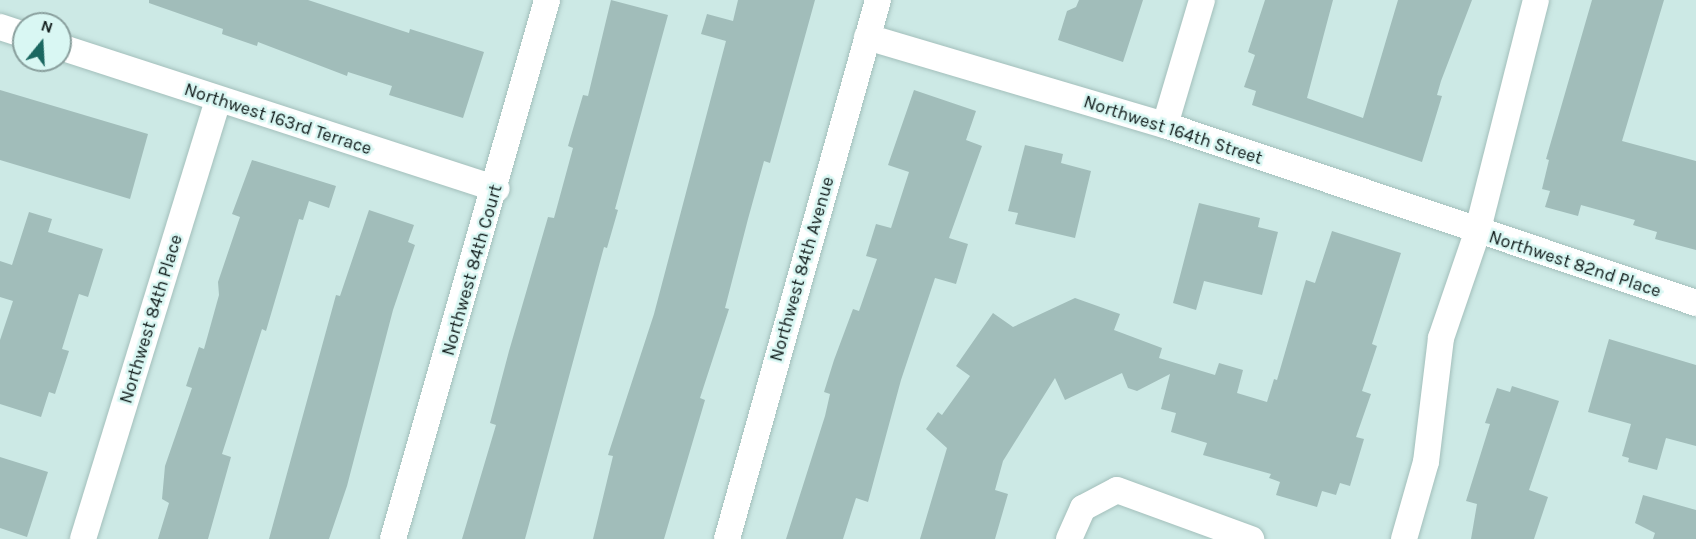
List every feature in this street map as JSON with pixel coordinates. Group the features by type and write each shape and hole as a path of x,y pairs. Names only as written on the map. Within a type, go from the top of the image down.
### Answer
{"street":[{"name":"Northwest 84th Court","path":"393,539 496,189 547,0"},
{"name":"Northwest 84th Avenue","path":"727,539 878,0"},
{"path":"1166,125 1202,0"},
{"name":"Northwest 82nd Place","path":"1536,0 1477,233 1696,303"},
{"name":"Northwest 164th Street","path":"867,37 1166,125 1477,233"},
{"name":"Northwest 163rd Terrace","path":"72,51 496,189"},
{"name":"Northwest 84th Place","path":"83,539 218,100"},
{"path":"1404,539 1426,462 1442,338 1477,233"},
{"path":"1069,539 1083,508 1117,490 1251,539"}],"building":[{"path":"149,0 308,0 409,33 410,29 484,52 463,118 389,95 392,86 348,72 347,76 258,42 257,46 222,34 223,29 149,3"},
{"path":"611,0 668,15 615,209 618,210 607,248 604,247 525,539 462,539 496,425 490,423 509,351 548,217 554,218 573,148 568,146 583,95 588,96"},
{"path":"738,0 815,0 770,163 764,161 725,308 729,309 700,398 705,400 664,539 593,539 613,456 608,455 654,314 726,41 701,34 707,14 733,21"},
{"path":"1079,0 1143,0 1123,62 1058,40 1067,11 1076,7"},
{"path":"1265,0 1333,0 1307,98 1363,118 1398,0 1472,0 1441,81 1437,95 1442,96 1422,162 1252,105 1256,91 1244,87 1255,55 1248,52"},
{"path":"1592,0 1664,0 1622,141 1696,161 1696,250 1655,239 1657,232 1633,225 1635,220 1581,205 1578,216 1545,207 1550,191 1542,189 1549,160 1546,159"},
{"path":"0,90 148,134 130,199 0,160"},
{"path":"914,90 976,111 966,140 982,146 949,238 968,244 956,284 935,278 901,380 868,502 856,498 843,539 786,539 825,416 830,394 824,392 834,360 853,309 859,311 877,259 866,256 876,224 891,228 909,172 888,165"},
{"path":"1025,145 1063,154 1061,163 1091,171 1075,238 1015,224 1018,213 1008,211"},
{"path":"252,160 336,186 329,208 309,201 303,220 299,219 266,331 262,329 222,454 231,457 208,539 158,539 169,503 162,499 165,466 192,388 186,386 199,347 204,349 219,295 218,282 240,217 232,214"},
{"path":"1199,203 1260,218 1258,227 1278,232 1262,295 1204,281 1196,310 1173,303"},
{"path":"369,210 414,225 408,242 415,245 393,310 347,486 329,539 269,539 336,295 340,296"},
{"path":"29,212 52,219 48,232 103,249 88,297 79,294 62,349 69,351 55,394 49,392 41,417 0,404 0,340 13,301 0,297 0,261 12,265"},
{"path":"1332,231 1401,253 1372,344 1377,346 1362,391 1371,394 1356,437 1364,439 1350,486 1340,483 1336,495 1322,491 1317,507 1276,495 1280,482 1269,478 1271,474 1203,455 1207,443 1171,432 1176,413 1161,409 1170,374 1137,391 1128,388 1122,373 1065,400 1055,378 1003,461 995,490 1008,494 995,539 920,539 947,448 926,429 938,412 942,415 970,376 956,366 993,313 1013,327 1075,298 1120,314 1114,330 1162,348 1159,358 1215,375 1219,363 1243,370 1237,393 1267,402 1274,379 1277,380 1306,280 1315,283"},
{"path":"1609,339 1696,365 1696,446 1666,438 1657,470 1628,462 1629,458 1622,456 1631,424 1588,412"},
{"path":"1512,386 1559,401 1529,490 1548,497 1534,539 1471,539 1477,504 1466,501 1490,424 1485,423 1497,388 1510,392"},
{"path":"0,457 48,472 27,537 0,528"},
{"path":"1643,495 1696,510 1696,539 1653,539 1655,533 1635,523"}]}
